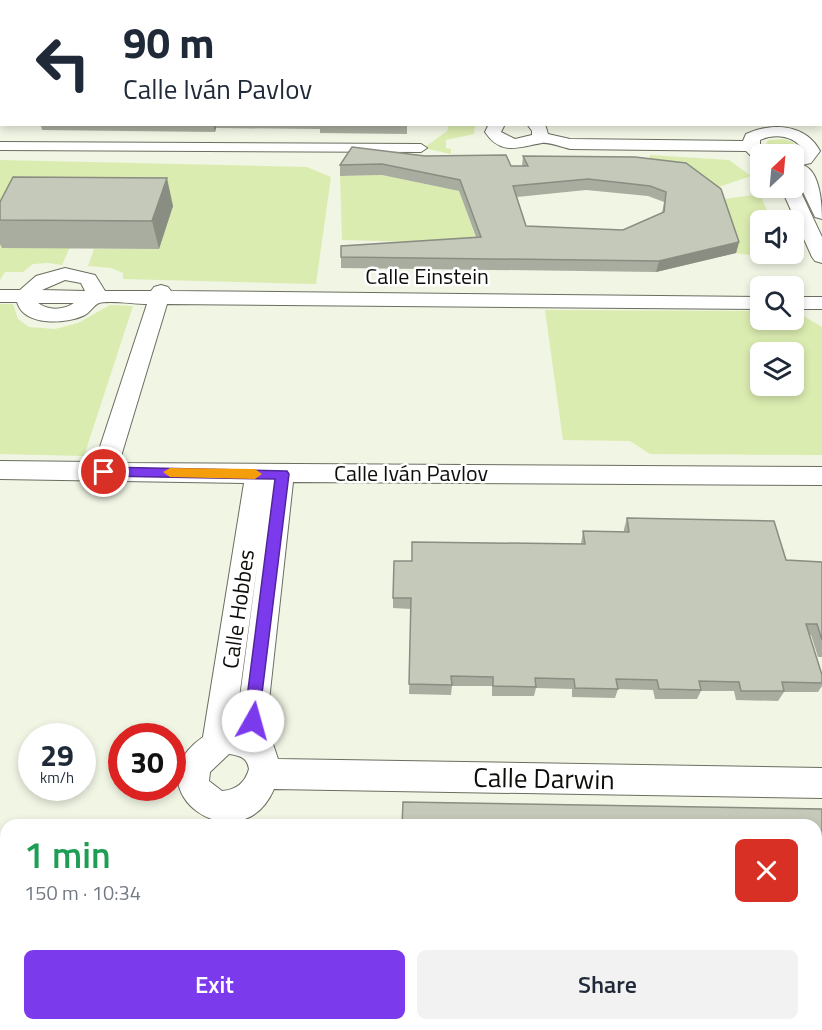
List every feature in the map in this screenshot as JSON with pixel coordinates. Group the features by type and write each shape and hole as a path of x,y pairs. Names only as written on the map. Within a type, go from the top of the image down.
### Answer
{"street":[{"path":"496,126 495,136 506,142 521,144 537,131 570,144 640,137 758,140 783,129 816,146 811,156 804,159"},
{"path":"0,146 421,148"},
{"path":"804,179 822,213"},
{"path":"795,198 822,256"},
{"name":"Calle Einstein","path":"0,289 28,292 160,295 750,303"},
{"name":"Calle Einstein","path":"0,296 28,292"},
{"path":"104,472 160,295"},
{"name":"Calle Einstein","path":"160,295 750,296"},
{"path":"804,297 820,299"},
{"path":"804,301 820,299"},
{"name":"Calle Iván Pavlov","path":"0,470 270,474 301,472 822,476"},
{"name":"Calle Hobbes","path":"249,743 270,474"},
{"name":"Calle Hobbes","path":"217,743 270,474"},
{"path":"228,740 249,743 262,756 265,774 257,790 241,814 230,807 218,806 205,813 193,778 199,759 217,743 228,740"},
{"name":"Calle Darwin","path":"265,774 822,783"}],"green space":[{"path":"449,126 475,126 474,134 446,140 446,148 451,149 451,154 424,148 447,131"},
{"path":"783,139 795,144 766,144 768,140"},
{"path":"650,155 729,160 750,176 707,191 646,169"},
{"path":"0,160 307,167 331,177 316,284 123,279 123,273 111,268 88,266 94,249 159,249 173,206 69,249 62,265 33,264 23,272 5,272 0,280"},
{"path":"382,175 459,191 476,238 413,242 342,240 340,176"},
{"path":"750,195 750,198 762,198 767,210 750,210 750,255 736,253 718,200"},
{"path":"0,304 13,304 18,319 29,327 55,329 78,323 110,305 133,306 84,456 0,454"},
{"path":"545,310 750,311 750,330 804,330 804,316 822,327 822,455 650,454 630,441 563,440"}],"building":[{"path":"352,147 425,156 506,155 511,166 528,166 523,156 635,157 686,163 721,189 739,242 659,261 341,257 341,246 481,237 460,180 382,164 340,165","holes":["588,179 650,186 666,192 664,212 623,230 526,226 513,186"]},
{"path":"13,177 167,178 152,221 0,220 0,202"},
{"path":"627,518 774,521 786,560 822,562 822,640 817,624 806,624 822,675 822,683 782,682 784,691 741,691 739,682 699,681 701,690 659,689 657,680 616,679 618,689 575,688 574,679 535,678 536,687 493,686 493,677 451,676 452,685 409,684 411,598 393,598 394,561 412,561 412,542 585,544 583,531 629,532"},
{"path":"403,802 822,809 822,819 402,819"}],"slow traffic":[{"path":"170,472 255,474"}],"route":[{"path":"104,472 282,474 253,721"}]}
